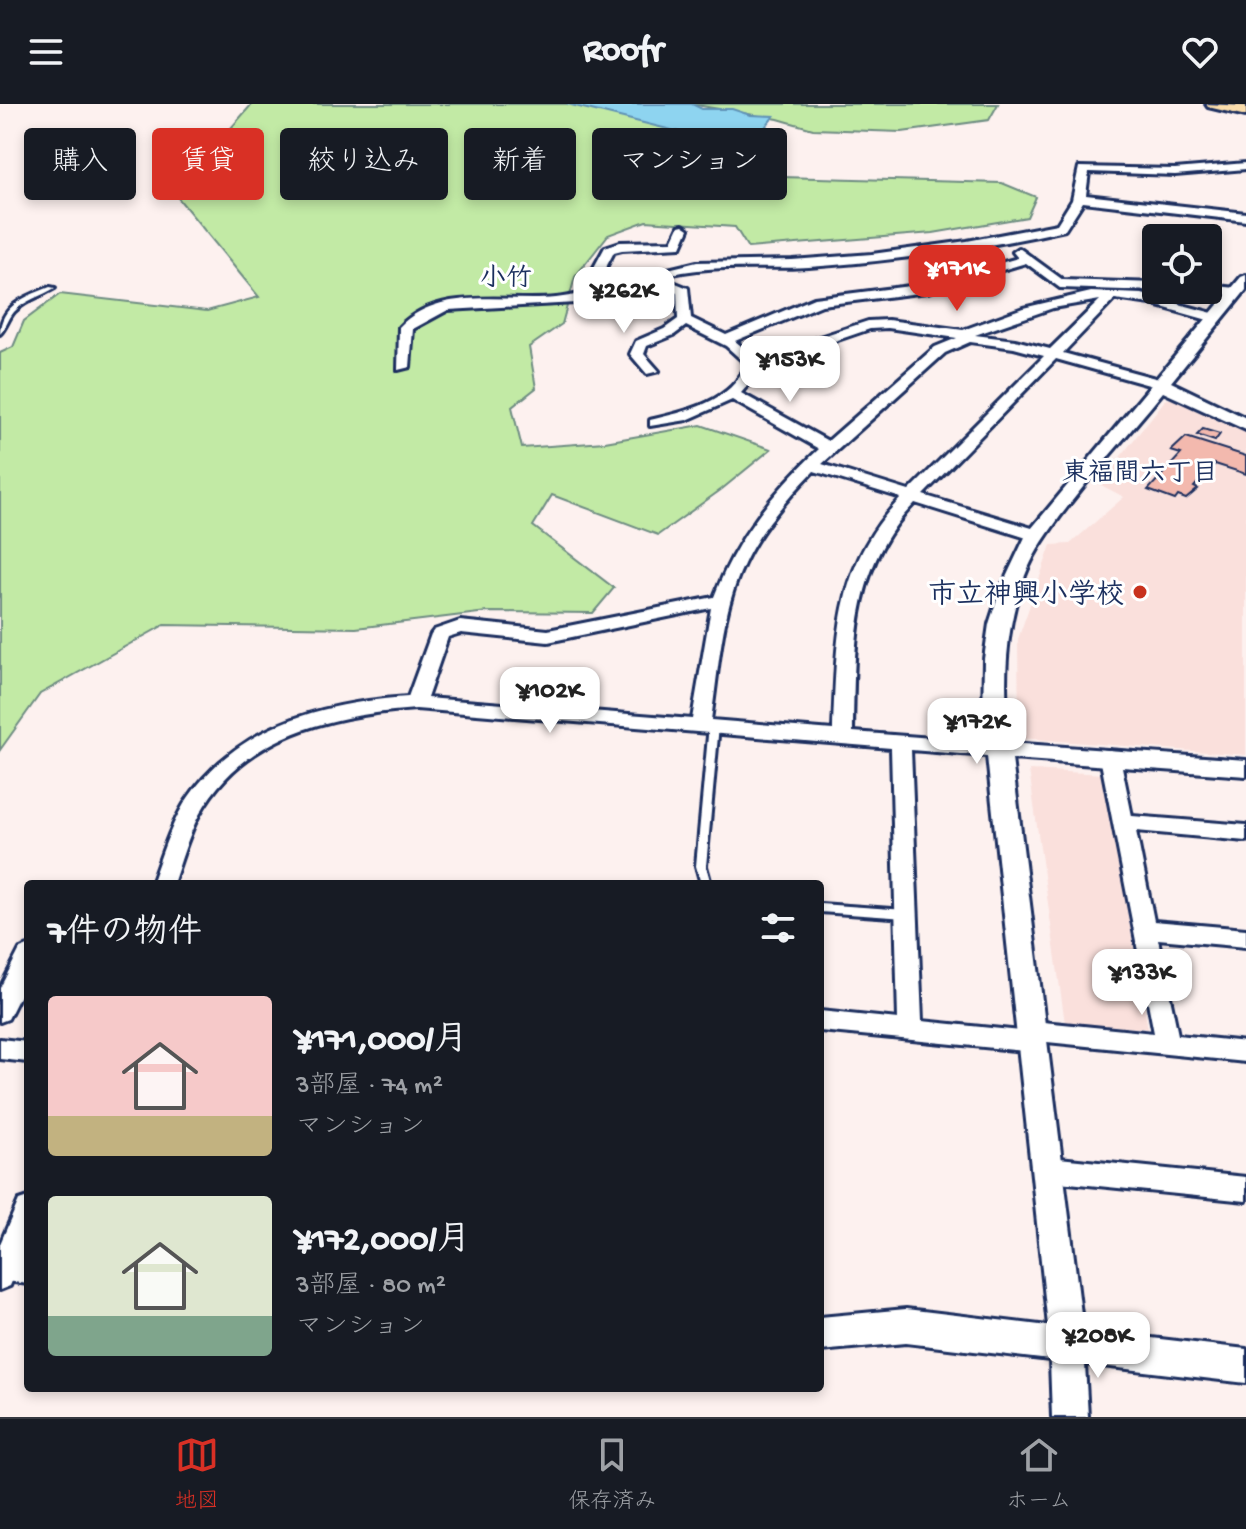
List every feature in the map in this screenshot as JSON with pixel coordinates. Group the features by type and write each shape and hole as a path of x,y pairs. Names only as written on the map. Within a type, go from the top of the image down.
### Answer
{"main road":[{"path":"1213,104 1246,111"}],"street":[{"path":"403,367 406,327 433,309 473,302 575,299 631,281 695,266 805,263 933,252 1061,227 1080,198 1084,183 1083,169 1175,172 1246,166"},
{"path":"1080,198 1246,217"},
{"path":"631,281 601,276 598,271 609,250 620,246 677,244 683,229"},
{"path":"1009,238 1027,259 1060,284 1142,287"},
{"path":"725,340 819,301 927,288 1027,259"},
{"path":"651,277 683,291 685,320"},
{"path":"1070,1417 1067,1345 1049,1169 995,719 995,668 1000,623 1017,575 1036,535 1215,318 1240,293"},
{"path":"843,737 847,624 863,566 887,522 1111,296"},
{"path":"968,338 969,331 1027,311 1092,297 1130,296 1215,318"},
{"path":"685,320 725,340 753,364"},
{"path":"652,371 637,354 641,344 669,332 685,320"},
{"path":"655,423 687,417 731,393 744,383 753,364 868,325 888,324 943,330 968,338 1015,344 1161,384 1246,425"},
{"path":"708,725 721,601 743,547 777,502 830,449 940,350 968,338"},
{"path":"731,393 830,449"},
{"path":"813,466 1036,535"},
{"path":"416,703 440,634 450,630 460,627 548,636 721,601"},
{"path":"160,880 191,810 215,776 250,744 278,729 321,714 366,705 416,703 1246,768"},
{"path":"901,742 910,1029"},
{"path":"1110,757 1168,1044"},
{"path":"1124,823 1246,833"},
{"path":"1145,929 1246,938"},
{"path":"0,1012 24,963"},
{"path":"824,1021 1246,1052"},
{"path":"0,1049 24,1052"},
{"path":"1049,1169 1246,1189"},
{"path":"8,1268 24,1221"},
{"path":"824,1334 906,1326 1246,1366"}],"lane":[{"path":"0,332 5,315 24,299 52,288"},
{"path":"705,880 701,866 708,725"},
{"path":"824,908 908,914"}],"shaded area":[{"name":"市立神興小学校","path":"1166,399 1180,399 1246,430 1246,755 1019,738 1018,639 1051,545 1070,544 1124,497 1099,484"},
{"path":"1029,770 1104,774 1148,1029 1065,1023"}],"green space":[{"path":"252,104 591,104 677,128 592,128 592,200 787,200 787,177 1002,183 1036,197 1027,217 933,233 748,248 735,227 646,221 608,235 575,277 562,324 529,347 536,388 512,407 522,448 605,442 701,425 771,449 658,535 552,495 533,526 614,588 593,613 487,612 356,628 164,625 40,694 0,750 0,353 13,347 24,321 60,294 207,311 259,297 180,200 264,200 264,128 231,128"},
{"path":"690,104 998,104 989,120 902,132 813,129 778,119"}],"water":[{"path":"567,104 692,104 702,109 732,109 750,115 774,116 764,128 664,128"}],"building":[{"path":"1203,429 1220,434 1215,441 1197,435"},
{"path":"1186,437 1246,456 1246,474 1215,464 1194,487 1198,489 1186,499 1178,496 1175,500 1148,490 1181,454 1171,451"}],"place":[{"name":"市立神興小学校","path":"1140,592"}],"district":[{"name":"小竹","path":"506,276"},
{"name":"東福間六丁目","path":"1140,471"}]}
